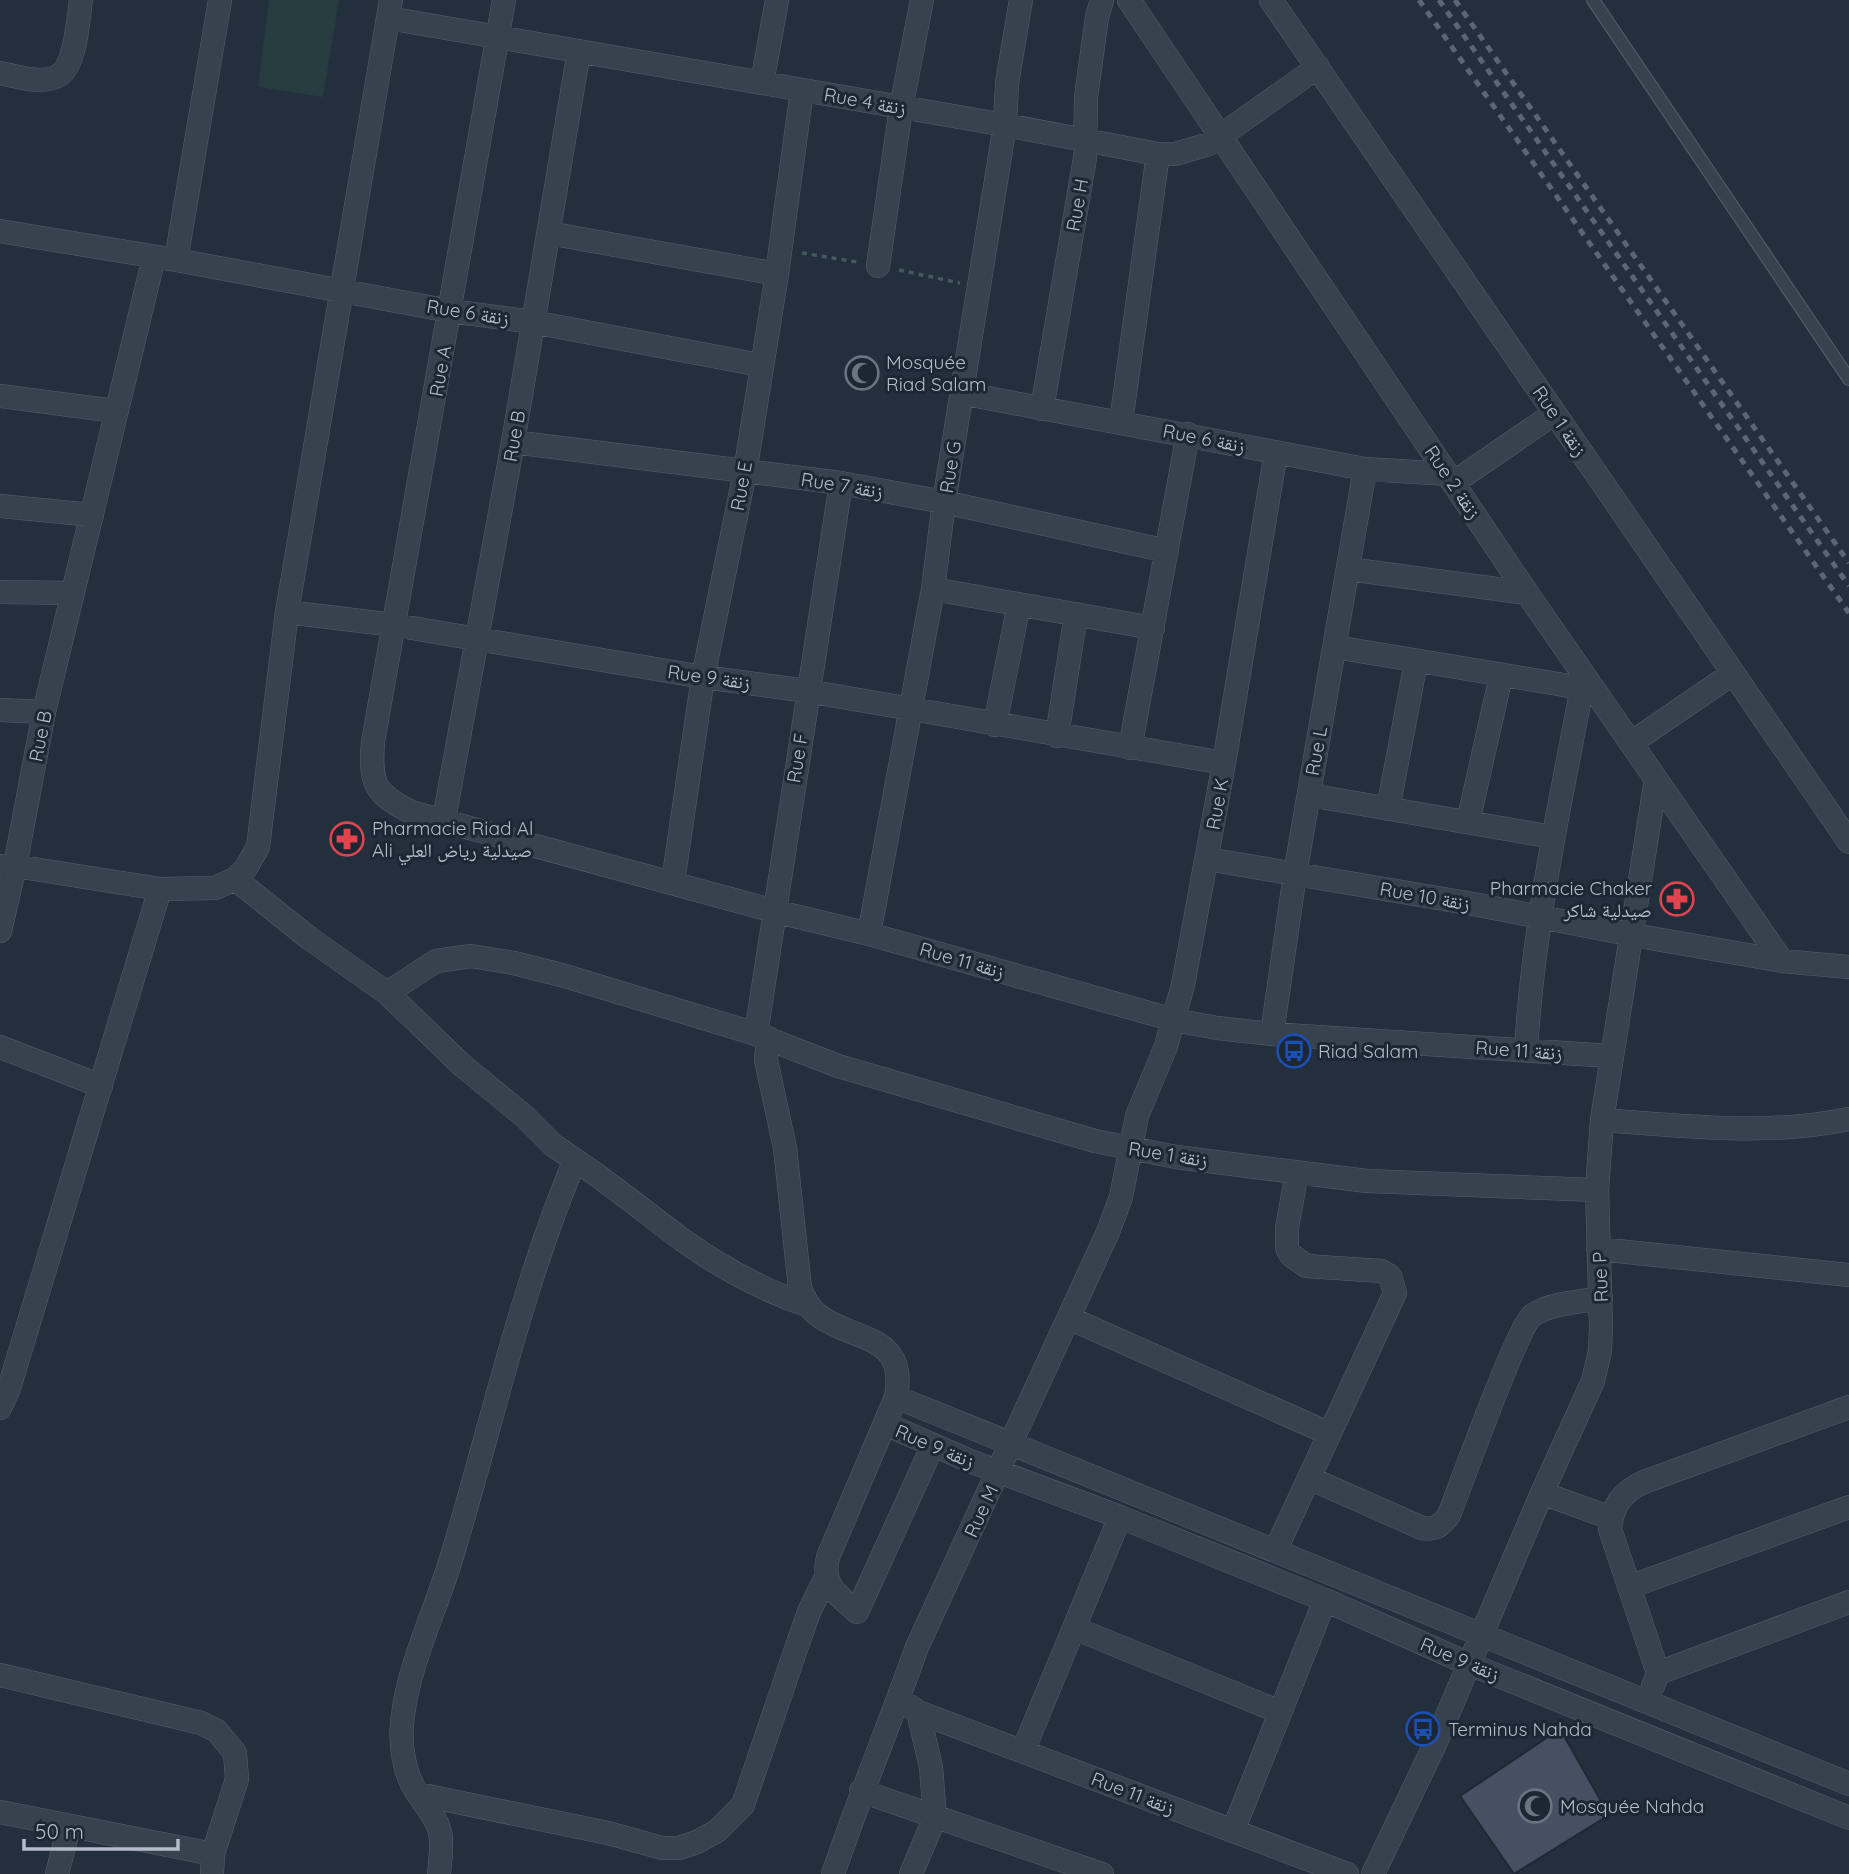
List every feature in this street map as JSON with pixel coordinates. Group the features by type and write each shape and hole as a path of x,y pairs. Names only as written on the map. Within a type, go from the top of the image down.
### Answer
{"street":[{"path":"0,73 45,79 56,77 64,71 71,61 81,0"},
{"path":"165,258 220,0"},
{"name":"Rue A","path":"373,742 504,0"},
{"path":"762,83 777,0"},
{"path":"878,267 901,108 922,0"},
{"name":"Rue G","path":"869,934 933,589 944,502 1005,125 1007,83 1021,0"},
{"name":"Rue H","path":"1042,409 1087,141 1086,97 1097,17 1102,0"},
{"name":"Rue 2 زنقة","path":"1129,0 1451,478 1586,686 1631,743 1782,961"},
{"name":"Rue 1 زنقة","path":"1271,0 1849,842"},
{"path":"8,866 160,889 215,888 234,879 246,868 258,847 287,612 390,9"},
{"name":"Rue 4 زنقة","path":"390,9 496,37 1158,154 1193,150 1221,136 1318,67"},
{"name":"Rue B","path":"444,819 513,442 579,51"},
{"name":"Rue E","path":"673,882 704,677 745,472 802,90"},
{"path":"1121,422 1158,154"},
{"name":"Rue 6 زنقة","path":"0,231 165,258 450,311 533,322 760,365"},
{"path":"548,233 776,274"},
{"name":"Rue B","path":"0,931 8,866 115,411 165,258"},
{"name":"Rue 6 زنقة","path":"961,393 1365,469 1451,478"},
{"path":"0,396 115,411"},
{"path":"1451,478 1555,412"},
{"path":"1130,748 1188,435"},
{"name":"Rue 7 زنقة","path":"513,442 841,483 944,502 1167,551"},
{"name":"Rue K","path":"1131,1149 1136,1116 1174,1020 1207,859 1276,452"},
{"name":"Rue L","path":"1272,1034 1295,874 1365,469"},
{"name":"Rue F","path":"809,1306 798,1281 785,1148 762,1036 775,911 841,483"},
{"path":"0,506 92,515"},
{"path":"1348,569 1527,593"},
{"path":"933,589 1153,628"},
{"path":"0,592 73,593"},
{"path":"995,725 1019,604"},
{"name":"Rue 9 زنقة","path":"287,612 394,625 704,677 807,691 1224,763"},
{"path":"1057,736 1076,614"},
{"path":"1335,647 1501,676 1586,686 1553,836 1526,1050"},
{"path":"1388,809 1416,662"},
{"path":"1631,743 1732,674"},
{"path":"1468,822 1501,676"},
{"path":"0,710 44,712"},
{"name":"Rue 11 زنقة","path":"373,742 373,780 382,793 411,812 869,934 1174,1020 1272,1034 1611,1056"},
{"name":"Rue P","path":"1373,1874 1434,1745 1592,1381 1600,1351 1597,1191 1602,1120 1656,779"},
{"path":"1309,795 1553,836"},
{"name":"Rue 10 زنقة","path":"1207,859 1473,904 1782,961 1849,967"},
{"path":"234,879 309,938 387,993 463,1066 524,1116 553,1145 615,1186 686,1242 770,1292 809,1306 817,1315 873,1341 891,1356 898,1372 896,1396"},
{"path":"0,1408 9,1388 160,889"},
{"name":"Rue 1 زنقة","path":"387,993 436,961 471,956 514,963 762,1036 838,1066 1095,1142 1175,1157 1367,1181 1597,1191"},
{"path":"0,1047 101,1086"},
{"path":"1602,1120 1739,1130 1816,1126 1849,1119"},
{"name":"Rue M","path":"833,1874 862,1791 909,1706 917,1647 1069,1318 1116,1208 1131,1149"},
{"path":"439,1874 440,1832 431,1811 408,1774 402,1744 406,1698 452,1558 526,1296 555,1209 575,1160"},
{"path":"1276,1549 1328,1433 1392,1303 1395,1289 1391,1276 1381,1271 1306,1266 1291,1255 1287,1248 1287,1228 1297,1172"},
{"path":"1598,1249 1849,1275"},
{"path":"1309,1478 1422,1528 1431,1529 1442,1525 1449,1515 1515,1346 1529,1318 1551,1308 1601,1298"},
{"path":"1069,1318 1328,1433"},
{"name":"Rue 9 زنقة","path":"1849,1784 896,1396 886,1424 933,1445 1325,1600 1469,1664 1849,1818"},
{"path":"1646,1700 1658,1673 1610,1529 1611,1518 1620,1497 1644,1482 1849,1408"},
{"path":"418,1794 608,1833 662,1848 679,1848 717,1831 743,1805 809,1612 886,1424"},
{"path":"827,1567 838,1595 857,1612 933,1445"},
{"path":"1542,1493 1611,1518"},
{"path":"1629,1587 1849,1507"},
{"path":"1023,1751 1120,1517"},
{"path":"1233,1831 1325,1600"},
{"path":"1658,1673 1849,1602"},
{"path":"1074,1628 1280,1712"},
{"path":"0,1675 201,1723 217,1731 235,1752 237,1779 212,1864 0,1812"},
{"path":"909,1706 931,1767 935,1817 911,1874"},
{"name":"Rue 11 زنقة","path":"909,1706 1233,1831 1293,1865 1346,1874"},
{"path":"862,1791 1102,1874"},
{"path":"57,1874 69,1827"}],"lane":[{"path":"1593,0 1849,379"}],"green space":[{"path":"269,0 339,0 323,97 258,87"}],"building":[{"name":"Mosquée Nahda","path":"1560,1729 1609,1815 1514,1874 1460,1796"}],"railway":[{"path":"1419,0 1849,613"},
{"path":"1439,0 1849,586"},
{"path":"1455,0 1849,563"}],"place":[{"name":"Mosquée Riad Salam","path":"862,373"},
{"name":"Pharmacie Riad Al Ali صيدلية رياض العلي","path":"347,839"},
{"name":"Pharmacie Chaker صيدلية شاكر","path":"1677,899"},
{"name":"Riad Salam","path":"1294,1051"},
{"name":"Terminus Nahda","path":"1423,1729"},
{"name":"Mosquée Nahda","path":"1535,1806"}]}
